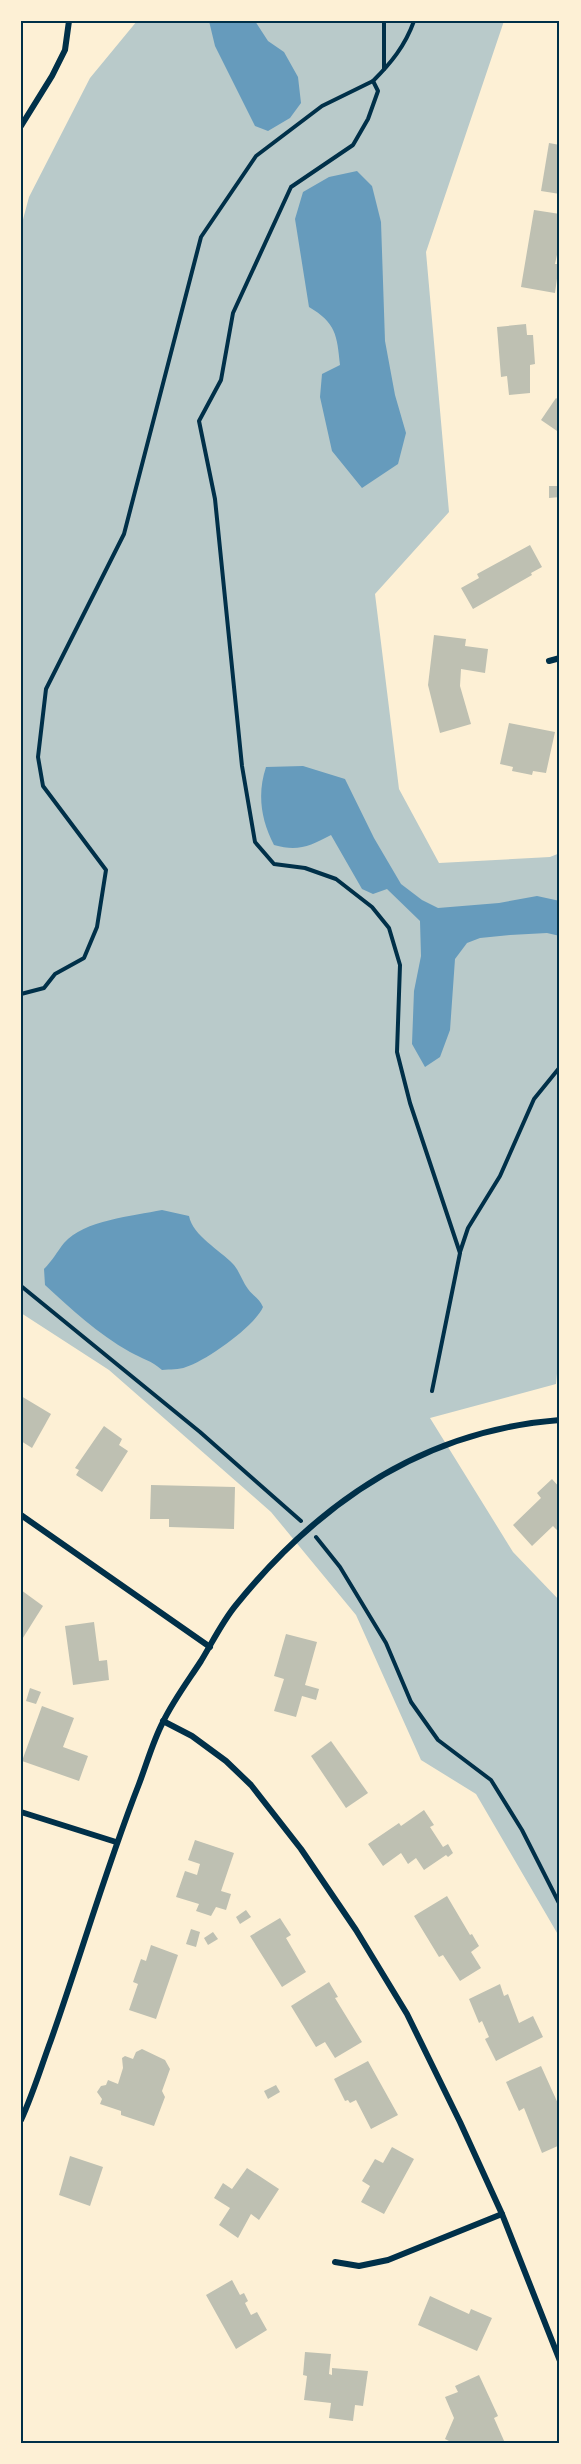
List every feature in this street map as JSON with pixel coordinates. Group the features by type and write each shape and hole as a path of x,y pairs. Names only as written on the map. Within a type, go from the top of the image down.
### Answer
{"street":[{"path":"21,126 65,50 69,21"},
{"path":"549,661 560,658"},
{"path":"21,2120 64,2002 116,1842 163,1721 234,1607 263,1574 310,1529 356,1491 399,1465 445,1443 483,1431 529,1422 560,1420"},
{"path":"21,1515 210,1647"},
{"path":"163,1721 192,1736 226,1761 251,1785 301,1849 356,1930 407,2014 502,2214 560,2361"},
{"path":"21,1812 116,1842"},
{"path":"335,2262 359,2265 388,2260 502,2214"}],"path":[{"path":"384,21 384,70"},
{"path":"21,994 44,988 55,974 84,958 98,927 106,870 43,786 38,757 46,689 124,534 201,237 256,156 322,106 372,81 394,60 409,35 414,21"},
{"path":"372,81 378,91 368,119 353,145 291,187 233,313 220,380 199,421 215,498 242,766 255,842 274,864 305,868 336,879 372,908 389,928 400,965 396,1052 410,1103 460,1253"},
{"path":"432,1391 460,1253 468,1228 500,1176 534,1100 560,1067"},
{"path":"21,1286 200,1432 310,1529 340,1567 386,1642 411,1702 438,1740 491,1780 522,1830 560,1905"}],"shaded area":[{"path":"137,21 504,21 426,252 449,512 375,594 399,789 439,863 550,857 560,853 560,1342 556,1384 430,1418 513,1552 560,1601 560,1938 476,1794 421,1760 356,1615 271,1512 109,1370 21,1313 21,227 29,197 90,78"}],"water":[{"path":"209,21 255,21 268,41 284,52 298,77 301,103 290,118 268,131 255,126 215,46"},
{"path":"357,171 372,186 381,222 385,341 395,395 406,433 398,464 362,488 332,451 320,397 322,374 340,365 338,346 330,324 309,307 295,219 303,192 329,177"},
{"path":"303,766 345,779 374,838 401,884 422,900 438,908 499,903 537,896 560,901 560,936 547,933 510,935 480,938 467,943 455,959 450,1030 440,1057 425,1067 412,1044 414,991 421,956 420,921 387,889 373,894 362,889 331,835 310,845 297,848 274,845 270,836 263,816 261,797 266,767"},
{"path":"162,1210 189,1216 201,1236 235,1266 248,1289 263,1307 240,1333 205,1358 183,1368 162,1370 118,1345 75,1312 45,1285 44,1269 64,1243 84,1229 110,1220"}],"building":[{"path":"549,143 560,145 560,194 541,191"},
{"path":"534,210 560,214 560,241 555,264 559,264 555,293 521,287"},
{"path":"526,324 527,335 533,335 535,364 530,365 530,393 509,395 507,376 501,377 497,327"},
{"path":"556,398 560,401 560,433 541,420"},
{"path":"549,486 559,486 560,497 549,498"},
{"path":"530,545 542,567 473,609 461,588 479,578 477,574"},
{"path":"434,635 466,639 465,646 488,649 485,673 461,669 460,686 471,724 440,733 428,685"},
{"path":"509,723 555,732 546,773 533,771 532,775 512,771 513,767 500,764"},
{"path":"21,1396 51,1414 32,1448 21,1441"},
{"path":"104,1426 122,1439 119,1445 128,1451 102,1492 76,1475 79,1470 75,1468"},
{"path":"552,1479 560,1488 560,1533 553,1526 532,1546 513,1525 541,1498 537,1493"},
{"path":"151,1485 235,1487 234,1529 169,1527 169,1519 150,1519"},
{"path":"21,1590 43,1606 21,1641"},
{"path":"94,1622 99,1661 107,1660 109,1680 73,1685 65,1626"},
{"path":"286,1634 317,1642 305,1685 319,1689 316,1700 302,1696 296,1717 274,1711 284,1679 274,1676"},
{"path":"30,1688 41,1692 36,1704 26,1701"},
{"path":"42,1706 74,1718 63,1747 88,1756 79,1781 22,1761"},
{"path":"331,1741 368,1793 346,1808 311,1756"},
{"path":"424,1810 434,1825 430,1827 443,1847 448,1844 453,1853 448,1857 446,1855 424,1870 416,1858 408,1864 401,1853 383,1866 368,1844 399,1823 401,1826"},
{"path":"195,1840 234,1853 221,1891 231,1894 226,1910 216,1907 211,1916 196,1911 199,1904 176,1897 185,1871 197,1875 200,1864 188,1860"},
{"path":"447,1896 479,1946 471,1952 481,1968 460,1981 443,1955 439,1957 414,1916"},
{"path":"246,1910 251,1917 240,1924 236,1917"},
{"path":"280,1918 291,1935 286,1938 306,1972 282,1987 250,1936"},
{"path":"191,1929 200,1932 196,1947 186,1944"},
{"path":"213,1932 218,1939 208,1945 204,1938"},
{"path":"151,1945 178,1955 156,2019 129,2010 138,1984 133,1982 141,1959 146,1961"},
{"path":"329,1982 338,1997 335,1998 362,2042 335,2058 325,2042 316,2047 291,2006"},
{"path":"500,1984 504,1996 508,1994 519,2023 533,2016 543,2037 496,2061 485,2039 489,2037 482,2021 479,2023 469,1999"},
{"path":"142,2049 165,2060 170,2069 162,2091 165,2097 154,2126 121,2115 121,2111 100,2104 102,2099 97,2092 101,2086 106,2085 108,2080 118,2084 123,2068 122,2058 125,2056 133,2059 136,2052"},
{"path":"368,2061 398,2115 371,2129 356,2100 350,2103 348,2100 345,2101 334,2079"},
{"path":"541,2066 560,2108 560,2145 542,2153 524,2108 519,2111 506,2082"},
{"path":"276,2085 280,2092 268,2099 264,2091"},
{"path":"392,2147 414,2159 384,2214 361,2202 370,2186 362,2181 375,2159 383,2163"},
{"path":"70,2156 103,2167 90,2206 59,2195"},
{"path":"247,2168 279,2189 259,2220 251,2214 238,2238 219,2225 230,2208 214,2198 223,2183 232,2189"},
{"path":"232,2280 240,2295 244,2293 248,2301 245,2303 251,2315 257,2312 267,2330 236,2349 206,2295"},
{"path":"430,2296 469,2314 471,2309 492,2318 477,2351 418,2325"},
{"path":"305,2352 331,2354 329,2374 332,2375 332,2368 368,2371 363,2406 355,2405 353,2421 329,2418 331,2403 304,2400 307,2376 303,2375"},
{"path":"479,2375 498,2416 494,2418 505,2443 480,2443 478,2441 453,2443 445,2439 454,2418 445,2397 458,2392 455,2386"}]}
